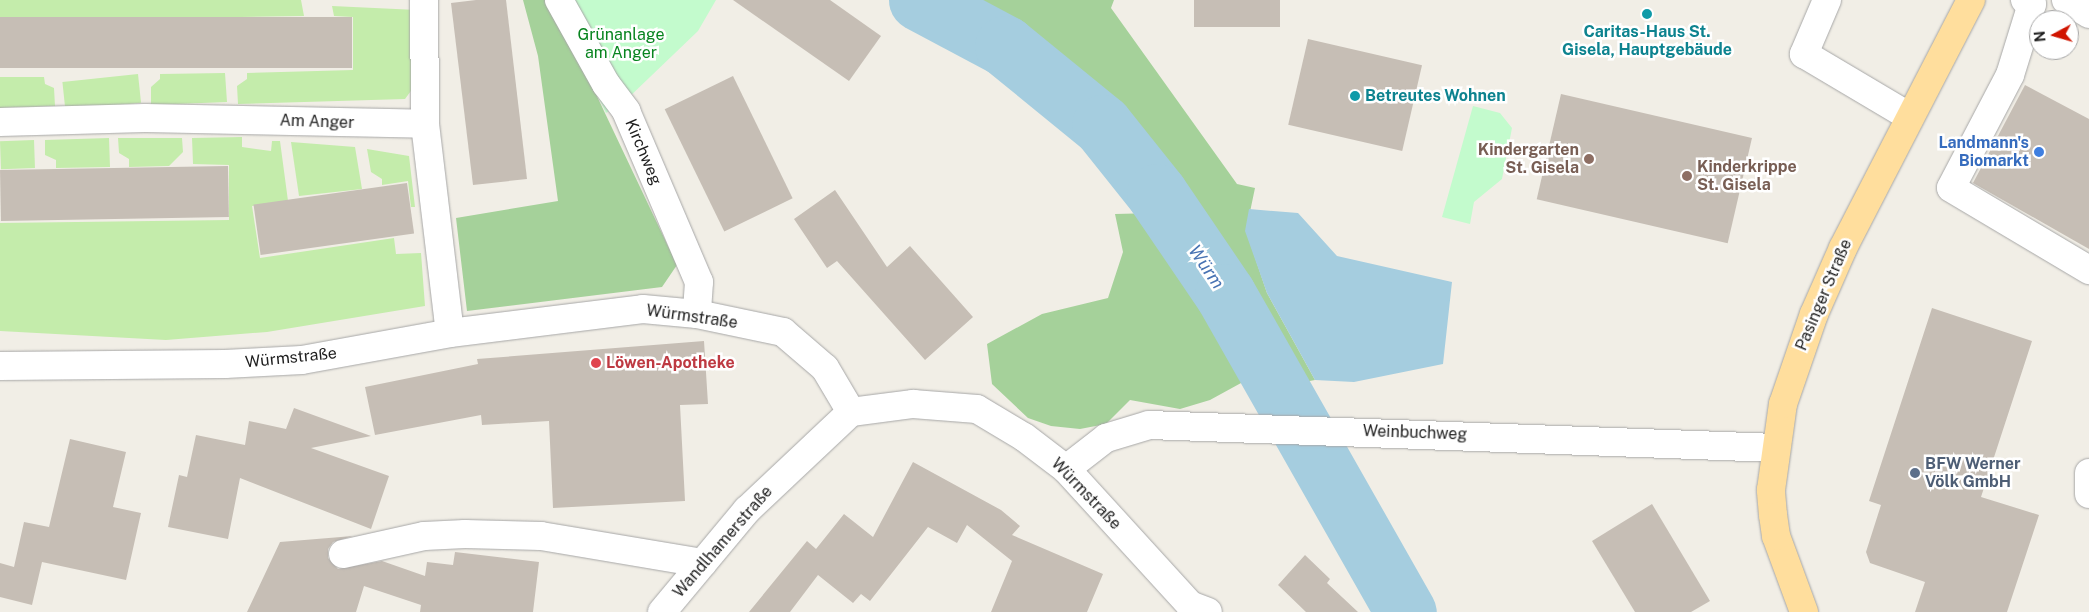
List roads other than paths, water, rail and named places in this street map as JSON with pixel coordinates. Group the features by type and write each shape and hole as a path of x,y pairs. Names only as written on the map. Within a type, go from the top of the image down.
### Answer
{"main road":[{"name":"Pasinger Straße","path":"1804,612 1776,536 1771,490 1783,404 1814,314 1843,248 1971,0"}],"street":[{"path":"424,0 425,124 450,333"},
{"name":"Kirchweg","path":"559,0 606,84 626,111 699,282 697,314"},
{"path":"1826,0 1804,54 1910,117"},
{"path":"2066,0 2089,14"},
{"path":"2033,1 2010,75 1951,188 2089,270"},
{"name":"Am Anger","path":"0,122 145,118 425,124"},
{"name":"Würmstraße","path":"0,366 225,364 302,360 450,333 643,309 697,314 783,332 825,368 850,412 913,404 977,409 1024,437 1066,469 1194,610"},
{"name":"Wandlhamerstraße","path":"662,612 748,510 850,412"},
{"name":"Weinbuchweg","path":"1066,469 1106,438 1148,425 1776,448"},
{"path":"2089,473 2089,494"},
{"path":"343,554 424,536 465,534 541,536 703,563"}],"water":[{"path":"1249,209 1298,213 1337,256 1452,282 1443,364 1354,382 1315,380 1267,293 1245,231"}],"waterway":[{"name":"Würm","path":"919,0 1005,46 1102,125 1157,194 1225,294 1406,612"}],"place":[{"name":"Caritas-Haus St. Gisela, Hauptgebäude","path":"1647,14"},
{"name":"Betreutes Wohnen","path":"1355,96"},
{"name":"Landmann's Biomarkt","path":"2039,152"},
{"name":"Kindergarten St. Gisela","path":"1589,159"},
{"name":"Kinderkrippe St. Gisela","path":"1687,176"},
{"name":"Löwen-Apotheke","path":"596,363"},
{"name":"BFW Werner Völk GmbH","path":"1915,473"}],"park label":[{"name":"Grünanlage am Anger","path":"621,44"}]}
